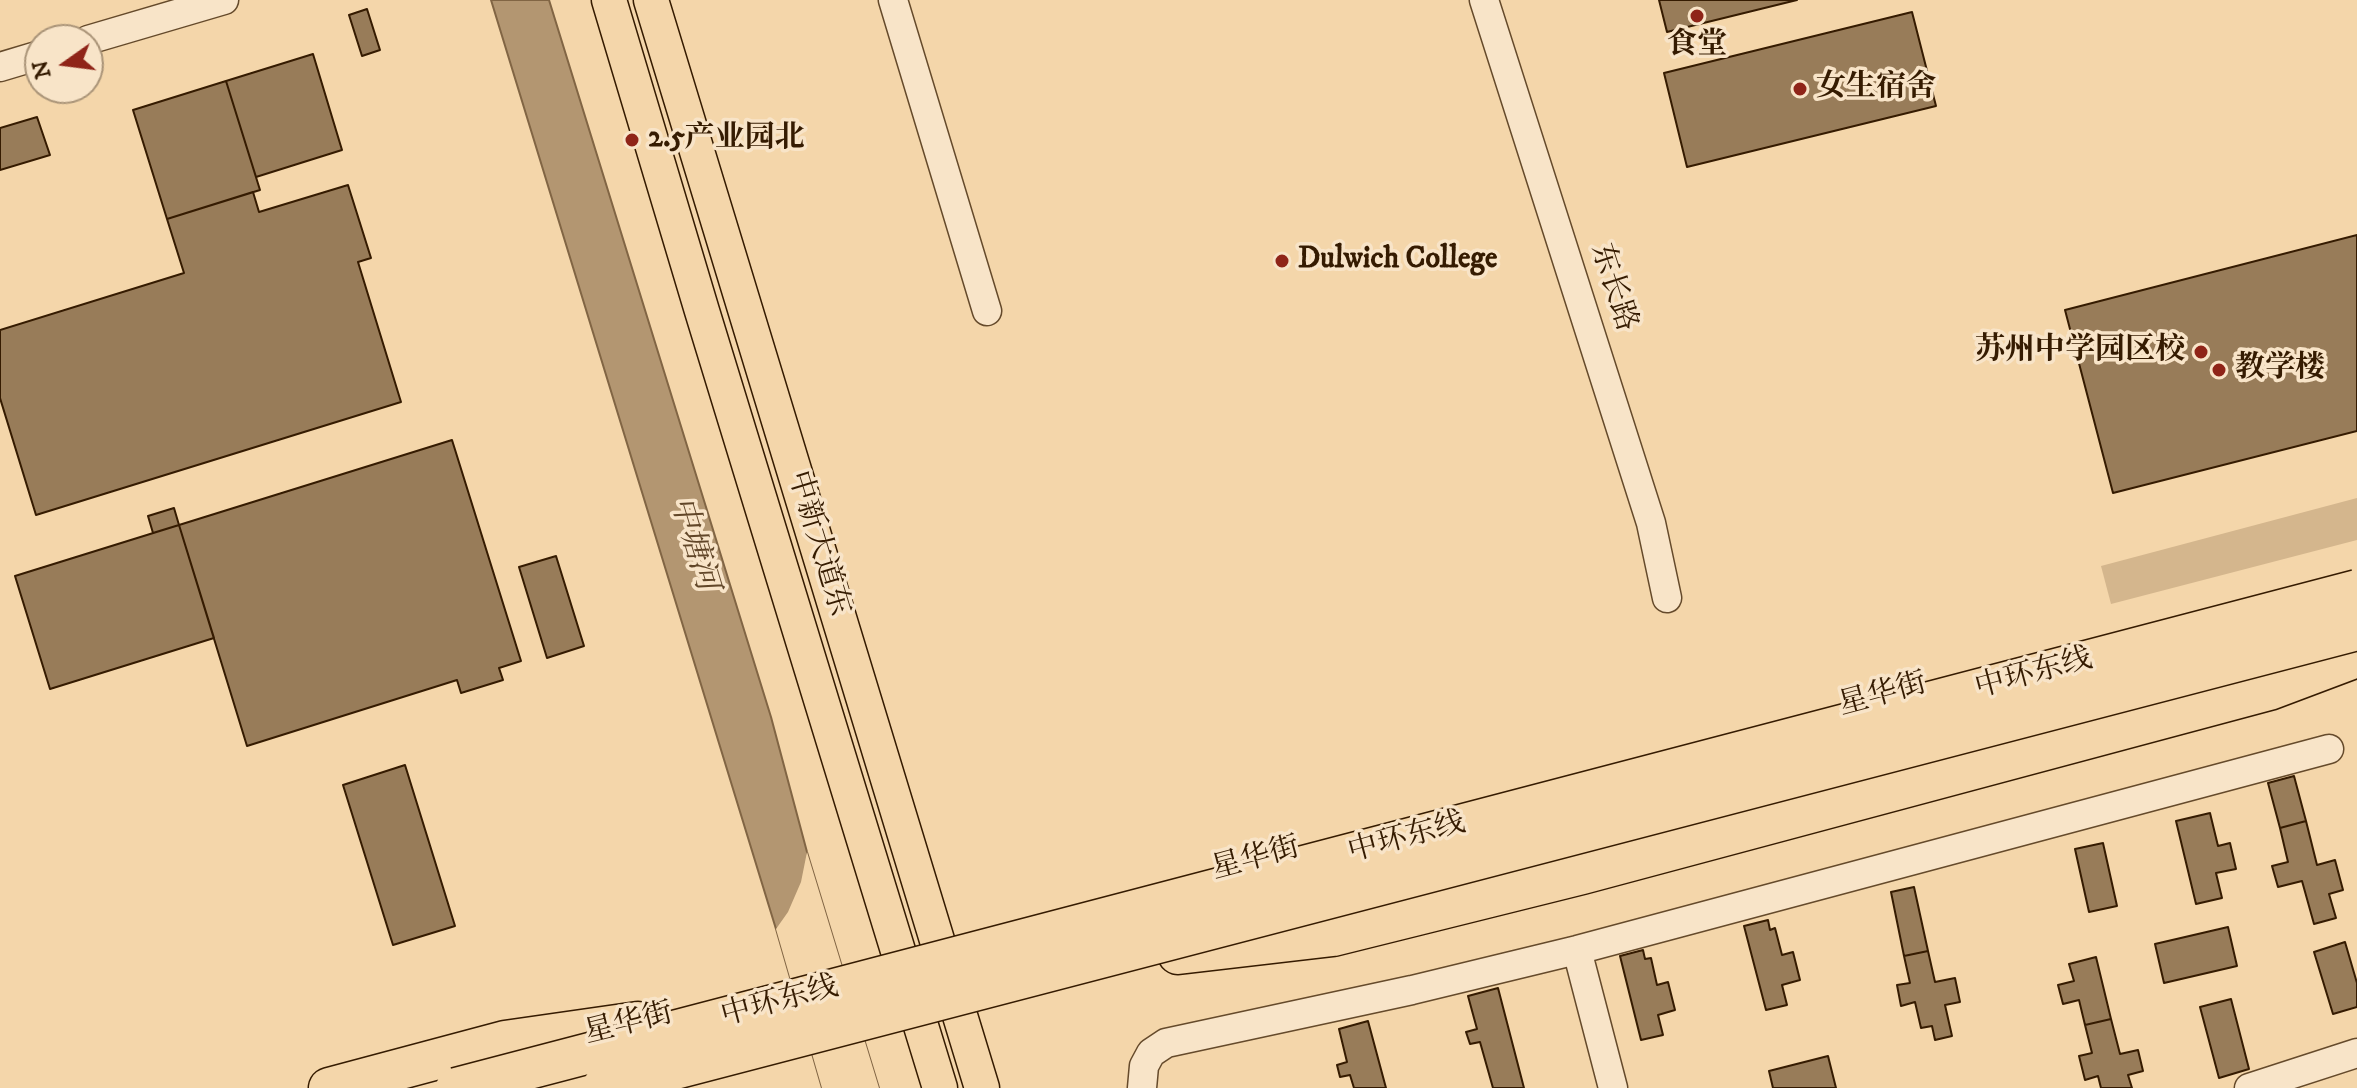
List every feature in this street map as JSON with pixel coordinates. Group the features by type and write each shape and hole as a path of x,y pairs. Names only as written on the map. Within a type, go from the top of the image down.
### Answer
{"highway":[{"name":"中环东线","path":"456,1088 2357,590"},
{"name":"中环东线","path":"602,1088 2357,630"},
{"path":"1178,954 1333,936 1582,874 2269,690 2357,657"},
{"path":"329,1088 505,1041 638,1022"}],"main road":[{"name":"中新大道东","path":"609,0 940,1088"},
{"name":"中新大道东","path":"651,0 982,1088"},
{"name":"星华街","path":"387,1088 2357,572"},
{"path":"664,1088 2357,647"}],"street":[{"path":"104,35 224,0"},
{"path":"893,0 987,311"},
{"name":"东长路","path":"1484,0 1651,523 1667,598"},
{"path":"0,67 24,60"},
{"path":"1142,1088 1144,1066 1151,1053 1166,1043 1577,950 2329,749"},
{"path":"1577,950 1613,1088"},
{"path":"2249,1088 2357,1053"}],"shaded area":[{"path":"2357,498 2357,540 2111,604 2101,566"}],"water":[{"name":"中塘河","path":"491,0 549,0 771,717 807,852 879,1088 822,1088"}],"pier":[{"path":"807,852 879,1088 822,1088 776,929 788,912 801,882"}],"building":[{"name":"食堂","path":"1659,0 1797,0 1667,32"},
{"path":"367,9 380,50 362,56 349,15"},
{"name":"女生宿舍","path":"1912,12 1936,106 1687,167 1664,73"},
{"path":"313,54 342,150 256,177 226,81"},
{"path":"226,81 260,190 167,219 133,110"},
{"path":"37,117 50,155 0,170 0,128"},
{"path":"348,185 371,258 358,262 401,402 36,515 0,398 0,330 184,273 167,219 253,192 259,212"},
{"name":"教学楼","path":"2357,235 2357,431 2113,493 2065,310"},
{"path":"452,440 521,661 499,668 503,680 461,693 457,680 247,746 179,525"},
{"path":"174,508 179,525 153,533 148,516"},
{"path":"179,525 214,638 50,689 15,576"},
{"path":"556,556 584,646 547,658 519,567"},
{"path":"405,765 455,926 393,945 343,785"},
{"path":"2294,776 2306,821 2280,828 2268,783"},
{"path":"2210,813 2218,846 2230,843 2236,869 2216,873 2222,898 2196,904 2176,821"},
{"path":"2306,821 2317,865 2335,860 2343,890 2329,894 2336,918 2314,924 2302,881 2278,887 2272,866 2288,862 2280,828"},
{"path":"2103,843 2117,906 2089,912 2075,849"},
{"path":"1914,887 1928,951 1904,956 1891,892"},
{"path":"1768,920 1770,930 1775,928 1782,955 1793,952 1800,980 1782,985 1787,1005 1766,1010 1744,926"},
{"path":"2228,927 2237,966 2164,983 2155,944"},
{"path":"2345,942 2357,983 2357,1007 2333,1014 2314,952"},
{"path":"1643,950 1645,959 1651,958 1657,985 1668,982 1675,1010 1658,1015 1663,1035 1641,1040 1620,956"},
{"path":"1928,951 1935,982 1955,978 1960,1002 1945,1005 1952,1036 1935,1040 1932,1026 1921,1028 1915,1002 1901,1006 1897,985 1910,983 1904,956"},
{"path":"2096,957 2111,1019 2085,1025 2079,1000 2063,1004 2058,985 2074,981 2069,964"},
{"path":"1498,988 1524,1088 1493,1088 1480,1042 1470,1044 1466,1032 1477,1029 1468,996"},
{"path":"2231,999 2249,1069 2219,1078 2200,1007"},
{"path":"2111,1019 2120,1054 2138,1050 2143,1071 2128,1075 2132,1088 2101,1088 2098,1076 2085,1080 2079,1056 2092,1053 2085,1025"},
{"path":"1368,1021 1386,1088 1354,1088 1350,1075 1340,1077 1337,1065 1347,1062 1339,1029"},
{"path":"1828,1056 1836,1088 1773,1088 1769,1071"}],"place":[{"name":"食堂","path":"1697,16"},
{"name":"女生宿舍","path":"1800,89"},
{"name":"2.5产业园北","path":"632,140"},
{"name":"Dulwich College","path":"1282,261"},
{"name":"苏州中学园区校","path":"2201,352"},
{"name":"教学楼","path":"2219,370"}]}
